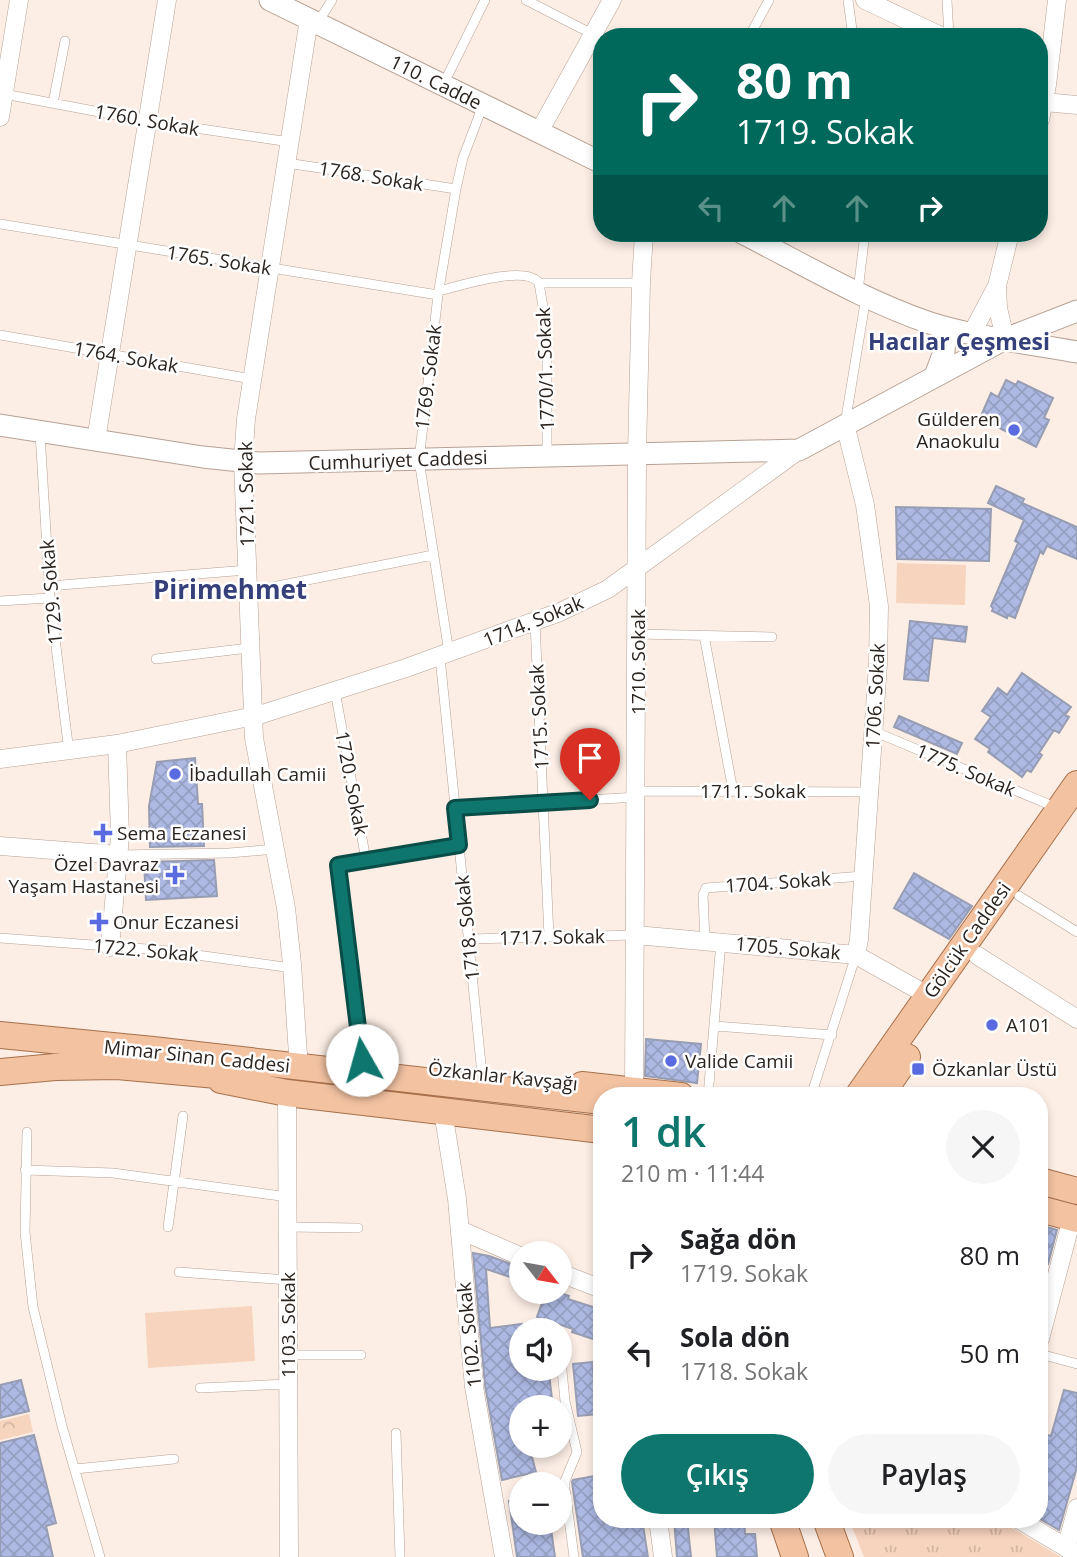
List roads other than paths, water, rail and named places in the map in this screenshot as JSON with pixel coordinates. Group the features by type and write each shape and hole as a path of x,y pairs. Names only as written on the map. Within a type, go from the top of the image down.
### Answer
{"main road":[{"name":"Gölcük Caddesi","path":"886,1087 1018,897 1068,811 1077,784"},
{"name":"Gölcük Caddesi","path":"864,1087 1068,811"},
{"name":"Mimar Sinan Caddesi","path":"7,1036 297,1081 593,1115"},
{"path":"6,1071 3,1057 8,1042 7,1036"},
{"name":"Özkanlar Kavşağı","path":"197,1065 298,1055 607,1087"},
{"name":"Mimar Sinan Caddesi","path":"6,1071 86,1066 197,1065 593,1100"},
{"path":"197,1065 287,1093 593,1129"},
{"path":"1048,1169 1077,1177"},
{"path":"1048,1183 1077,1191"},
{"path":"1048,1199 1075,1214"},
{"path":"1048,1210 1075,1214"},
{"path":"785,1528 794,1557"},
{"path":"829,1528 840,1557"}],"street":[{"path":"96,440 167,0"},
{"name":"110. Cadde","path":"270,0 593,159"},
{"path":"601,28 612,0"},
{"path":"865,0 926,28"},
{"path":"1048,62 1057,0"},
{"path":"2,103 12,9"},
{"name":"1721. Sokak","path":"298,1055 286,908 256,758 252,717 243,462 252,379 290,142 313,21"},
{"path":"539,132 593,45"},
{"path":"1048,98 1077,106"},
{"name":"1710. Sokak","path":"634,1087 637,453 643,242"},
{"path":"760,242 862,293 946,328 1077,352"},
{"path":"972,333 997,286 1008,242"},
{"path":"997,286 998,308 1005,339"},
{"name":"1714. Sokak","path":"0,759 117,744 252,717 445,655 535,622 585,601 638,568 799,450 1005,339 1077,311"},
{"path":"935,376 944,352 946,328"},
{"name":"1706. Sokak","path":"845,424 865,505 879,606 878,664 856,955"},
{"name":"Cumhuriyet Caddesi","path":"0,425 243,462 799,450"},
{"path":"110,947 119,855 117,744"},
{"path":"0,846 119,855"},
{"name":"1705. Sokak","path":"636,935 856,955 929,996"},
{"path":"978,956 1077,1019"},
{"name":"1103. Sokak","path":"287,1093 289,1557"},
{"name":"1102. Sokak","path":"443,1111 460,1230 468,1347 504,1557"},
{"path":"1048,1310 1075,1214"},
{"path":"460,1230 509,1251"},
{"path":"572,1278 593,1286"},
{"path":"1033,1528 1072,1551 1077,1508"},
{"path":"658,1528 663,1557"}],"lane":[{"path":"313,21 332,0"},
{"path":"443,85 485,0"},
{"path":"526,0 593,34"},
{"path":"754,28 769,0"},
{"path":"848,0 852,28"},
{"path":"946,28 947,0"},
{"path":"53,103 65,41"},
{"name":"1760. Sokak","path":"2,103 53,103 147,121 290,142"},
{"name":"1769. Sokak","path":"445,655 419,460 438,293 456,189 466,150 483,105"},
{"name":"1768. Sokak","path":"287,163 456,189"},
{"name":"1765. Sokak","path":"0,224 438,293"},
{"name":"1706. Sokak","path":"845,424 862,293 865,242"},
{"path":"438,293 519,274 533,276 539,283 641,284"},
{"name":"1770/1. Sokak","path":"539,283 547,331 547,456"},
{"name":"1764. Sokak","path":"0,335 252,379"},
{"name":"1729. Sokak","path":"40,431 50,598 69,752"},
{"path":"247,592 433,555"},
{"path":"49,586 247,570"},
{"path":"0,601 50,598"},
{"name":"1715. Sokak","path":"535,622 549,937"},
{"path":"638,634 772,637"},
{"path":"704,635 733,791"},
{"path":"156,659 249,648"},
{"name":"1718. Sokak","path":"445,655 455,808 482,1073"},
{"name":"1720. Sokak","path":"335,691 366,860 340,864 337,867 362,1060"},
{"name":"1775. Sokak","path":"873,731 1068,811"},
{"name":"1711. Sokak","path":"455,808 637,794 733,791 869,792"},
{"path":"366,860 459,845"},
{"path":"119,855 229,853 276,849"},
{"name":"1704. Sokak","path":"713,942 703,895 706,888 863,876"},
{"path":"1018,897 1077,932"},
{"name":"1717. Sokak","path":"468,939 636,935"},
{"name":"1722. Sokak","path":"0,938 213,956 292,968"},
{"path":"709,1087 715,1026 713,942"},
{"name":"1706. Sokak","path":"814,1087 856,955"},
{"path":"715,1026 832,1035"},
{"path":"168,1227 183,1116"},
{"path":"27,1132 25,1232 30,1286 62,1426 100,1557"},
{"path":"25,1170 92,1171 288,1197"},
{"path":"288,1227 358,1228"},
{"path":"179,1272 288,1280"},
{"path":"288,1355 362,1354"},
{"path":"1048,1356 1077,1364"},
{"path":"563,1381 577,1452 565,1481 574,1557"},
{"path":"200,1388 288,1384"},
{"path":"396,1433 400,1557"},
{"path":"75,1469 174,1459"}],"place":[{"name":"Gülderen Anaokulu","path":"1014,430"},
{"name":"İbadullah Camii","path":"175,774"},
{"name":"Sema Eczanesi","path":"103,833"},
{"name":"Özel Davraz Yaşam Hastanesi","path":"175,875"},
{"name":"Onur Eczanesi","path":"99,922"},
{"name":"A101","path":"992,1025"},
{"name":"Valide Camii","path":"671,1061"},
{"name":"Özkanlar Üstü","path":"918,1069"}],"district":[{"name":"Hacılar Çeşmesi","path":"959,342"},
{"name":"Pirimehmet","path":"230,590"}]}
